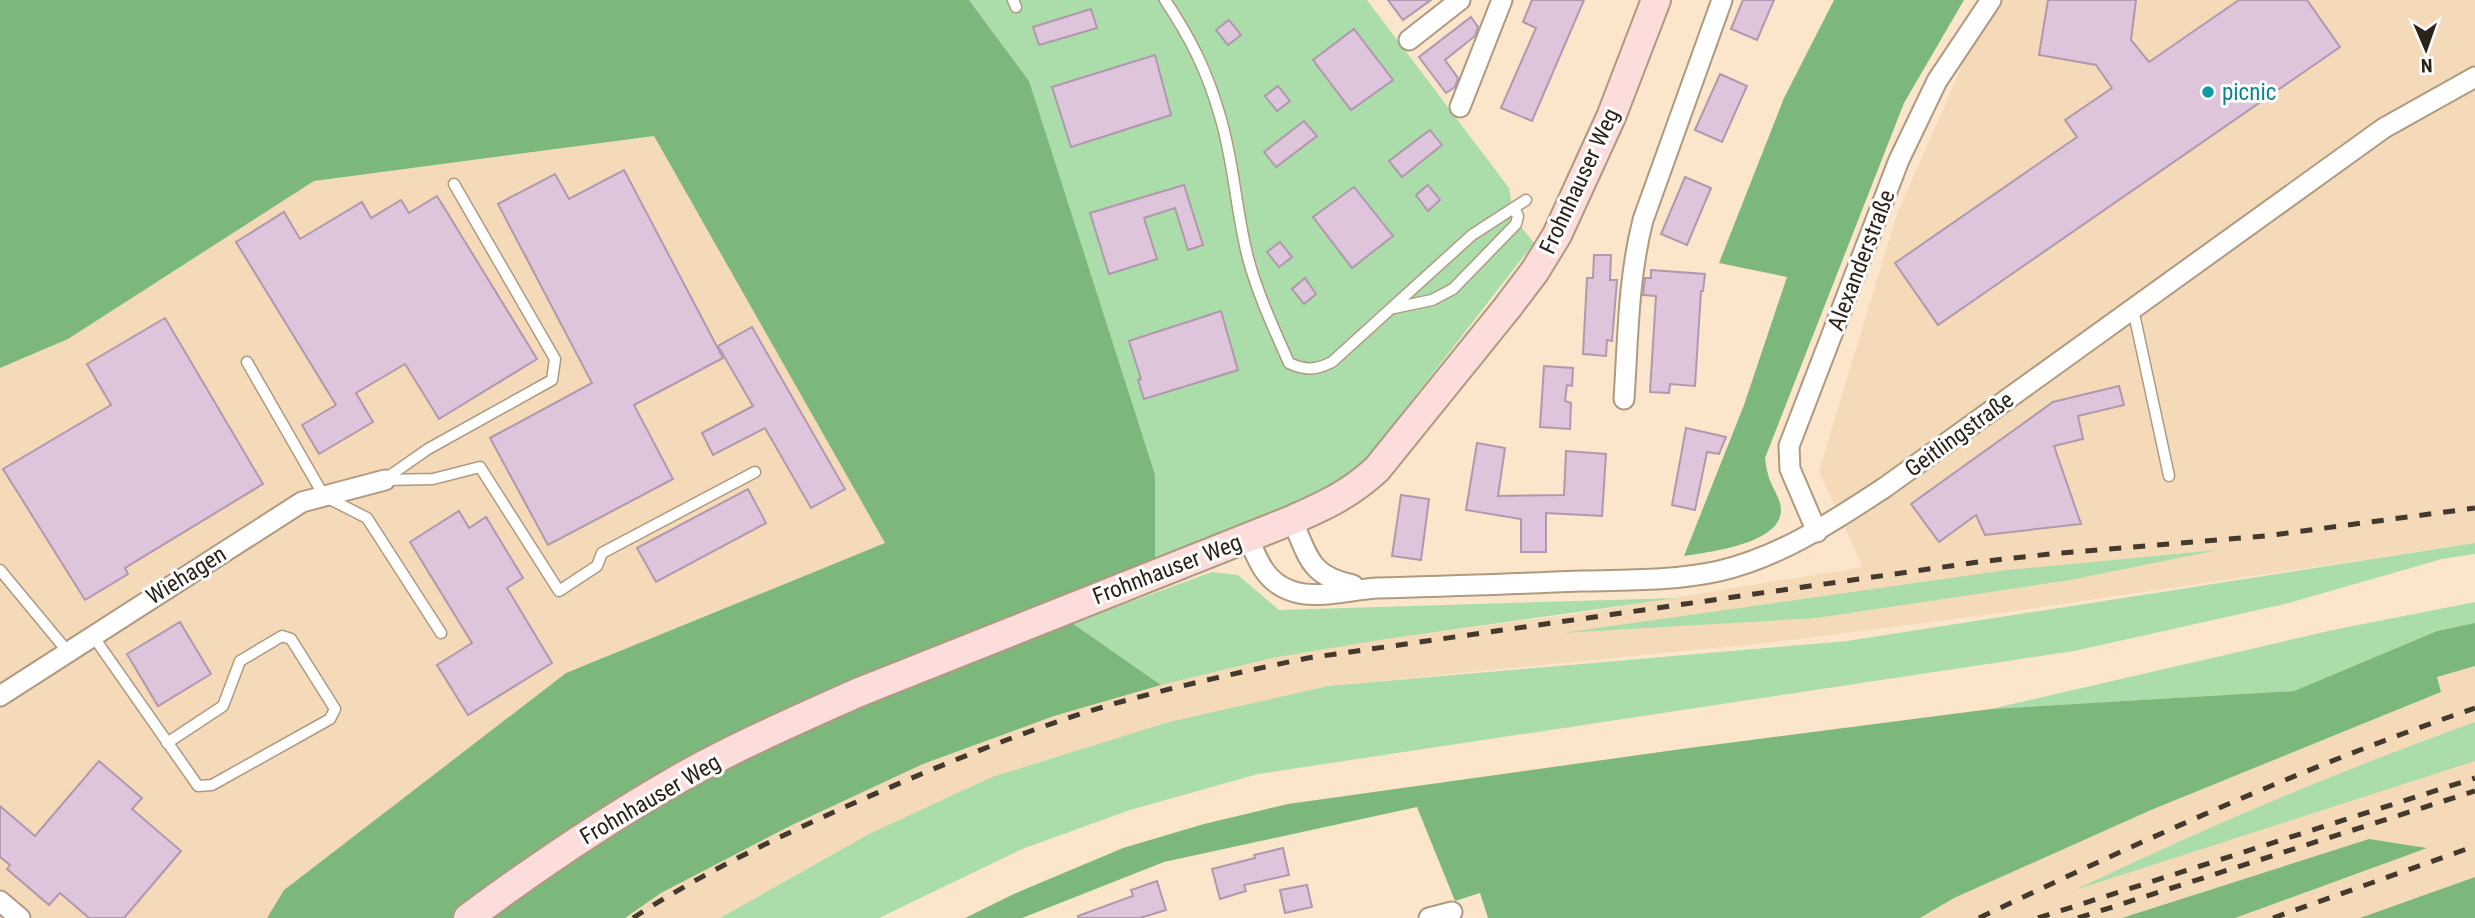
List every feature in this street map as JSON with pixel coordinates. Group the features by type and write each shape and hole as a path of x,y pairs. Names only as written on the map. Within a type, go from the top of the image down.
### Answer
{"main road":[{"name":"Frohnhauser Weg","path":"468,918 615,817 675,781 754,740 857,693 1292,520 1338,500 1358,487 1377,468 1535,271 1557,235 1611,117 1656,0"}],"street":[{"path":"1409,40 1460,0"},
{"path":"1460,107 1502,0"},
{"path":"1624,399 1634,254 1643,220 1722,0"},
{"name":"Alexanderstraße","path":"1818,532 1790,469 1789,446 1899,160 1937,80 1991,0"},
{"name":"Geitlingstraße","path":"1248,537 1261,567 1275,583 1290,591 1313,594 1371,589 1647,579 1719,571 1767,555 1818,532 1884,488 2384,128 2475,77"},
{"name":"Wiehagen","path":"0,696 302,502 385,480"},
{"name":"Geitlingstraße","path":"1292,520 1315,569 1333,581 1371,589"},
{"path":"0,901 20,918"},
{"path":"1429,918 1452,912"}],"lane":[{"path":"1165,0 1190,36 1206,72 1221,117 1248,258 1289,363 1304,370 1320,368 1332,362 1472,235 1526,200"},
{"path":"385,480 428,449 552,380 555,359 454,184"},
{"path":"1391,309 1432,300 1453,289 1516,224 1518,216 1514,208"},
{"path":"2133,309 2169,476"},
{"path":"247,362 324,496 367,518 441,634"},
{"path":"385,480 433,479 480,467 559,591 597,566 602,553 755,472"},
{"path":"0,570 68,652"},
{"path":"93,635 167,743 198,786 212,785 330,719 335,709 291,639 282,636 240,661 223,706 167,743"}],"shaded area":[{"path":"1991,0 2475,0 2475,543 2015,611 1777,642 1328,686 1008,773 869,834 720,918 625,918 661,893 792,825 923,764 1054,716 1161,685 1272,658 1386,639 1576,614 1863,567 1819,471 1897,214"},
{"path":"654,136 885,543 566,673 284,890 267,918 0,918 0,368 68,339 314,181"},
{"path":"2475,666 2475,877 2360,918 1921,918 1954,898 2151,810 2441,692 2436,677"}],"green space":[{"path":"0,0 969,0 1029,81 1155,475 1155,564 1115,581 1072,623 1161,685 1054,716 923,764 792,825 661,893 625,918 267,918 284,890 566,673 885,543 654,136 314,181 68,339 0,368"},
{"path":"969,0 1367,0 1509,188 1514,218 1534,243 1371,453 1324,495 1155,564 1029,81"},
{"path":"1834,0 1964,0 1904,103 1765,458 1769,478 1781,505 1778,522 1769,531 1742,544 1684,556 1744,405 1787,277 1719,263 1784,98"},
{"path":"2475,543 2475,554 2442,559 2285,604 2074,651 1258,774 1130,810 1022,849 879,918 720,918 869,834 992,777 1169,722 1328,686 1847,641"},
{"path":"2218,550 2070,580 1816,618 1562,633 2007,570"},
{"path":"1212,572 1238,575 1279,610 1677,598 1272,658 1161,685 1072,623"},
{"path":"2475,602 2475,623 2437,631 2294,691 1991,709 2333,630"},
{"path":"2475,623 2475,666 2437,677 2441,692 2151,810 1954,898 1920,918 1488,918 1480,893 1455,901 1417,807 1164,862 1022,918 965,918 1016,893 1123,848 1204,824 1288,804 1991,709 2294,691 2437,631"},
{"path":"2475,722 2475,761 2075,890 2273,801"},
{"path":"2369,839 2427,848 2235,918 2122,918"},
{"path":"2475,877 2475,918 2360,918"}],"building":[{"path":"1388,0 1431,0 1403,20"},
{"path":"1532,0 1584,0 1532,121 1501,108 1536,28 1523,22"},
{"path":"1743,0 1774,0 1757,40 1731,29"},
{"path":"2048,0 2136,0 2131,40 2149,62 2239,0 2307,0 2340,47 1938,325 1895,263 2077,137 2065,120 2112,88 2096,65 2039,55"},
{"path":"1091,9 1097,28 1039,45 1033,27"},
{"path":"1471,17 1478,27 1475,36 1445,60 1458,78 1455,87 1446,93 1419,57"},
{"path":"1229,20 1241,35 1228,45 1216,30"},
{"path":"1354,29 1393,80 1351,110 1313,60"},
{"path":"1155,55 1171,115 1071,147 1052,87"},
{"path":"1720,74 1747,86 1722,142 1695,130"},
{"path":"1278,86 1290,101 1277,111 1265,96"},
{"path":"1304,121 1317,136 1276,167 1264,152"},
{"path":"1430,130 1442,145 1402,177 1389,161"},
{"path":"624,170 723,358 634,405 673,479 548,545 490,438 592,383 498,204 555,174 569,199"},
{"path":"1685,177 1711,188 1687,245 1661,234"},
{"path":"1184,185 1203,245 1188,250 1175,208 1144,218 1157,259 1109,274 1090,213"},
{"path":"1428,185 1440,200 1428,211 1416,195"},
{"path":"1354,187 1393,236 1352,268 1313,217"},
{"path":"437,196 537,359 439,419 405,364 356,393 373,422 319,454 302,425 336,405 236,242 284,212 300,239 362,202 371,218 401,200 409,213"},
{"path":"1280,242 1292,257 1279,267 1267,252"},
{"path":"1594,255 1611,255 1610,280 1617,280 1612,341 1607,340 1606,356 1583,354 1587,278 1593,278"},
{"path":"1651,270 1705,274 1701,291 1695,386 1670,384 1669,393 1650,392 1656,296 1643,295 1645,278 1651,278"},
{"path":"1305,278 1316,294 1304,304 1292,289"},
{"path":"1221,311 1238,370 1144,399 1138,380 1141,379 1129,341"},
{"path":"165,318 263,484 125,568 128,574 85,600 3,469 111,405 87,364"},
{"path":"752,327 845,489 811,508 765,428 713,455 702,433 753,406 718,346"},
{"path":"1544,366 1573,368 1572,386 1567,385 1565,401 1571,403 1570,429 1540,427"},
{"path":"2119,386 2124,405 2078,416 2083,439 2054,446 2081,524 1985,535 1976,515 1939,542 1911,504 2053,402"},
{"path":"1686,428 1726,437 1719,454 1707,452 1695,510 1672,505"},
{"path":"1477,443 1505,448 1498,496 1564,495 1566,451 1606,454 1602,516 1546,513 1546,552 1521,552 1521,519 1466,510"},
{"path":"748,489 766,523 656,582 637,548"},
{"path":"1401,495 1429,499 1421,560 1392,556"},
{"path":"459,511 469,528 486,517 523,578 507,588 552,663 468,715 437,665 472,643 410,542"},
{"path":"180,622 211,674 158,706 127,654"},
{"path":"99,761 142,798 132,809 181,851 124,918 89,918 60,893 49,905 7,869 10,865 0,857 0,806 35,836"},
{"path":"1283,848 1289,875 1244,885 1246,891 1220,899 1212,869"},
{"path":"1157,881 1166,910 1140,918 1078,918 1133,896 1131,890"},
{"path":"1307,885 1312,907 1285,913 1280,890"}],"railway":[{"path":"633,918 769,842 947,763 1106,706 1232,674 1308,658 1978,562 2265,536 2475,508"},
{"path":"1979,918 2224,806 2349,754 2475,708"},
{"path":"2038,918 2475,778"},
{"path":"2078,918 2475,791"},
{"path":"2273,918 2475,846"}],"place":[{"name":"picnic","path":"2208,92"}]}
